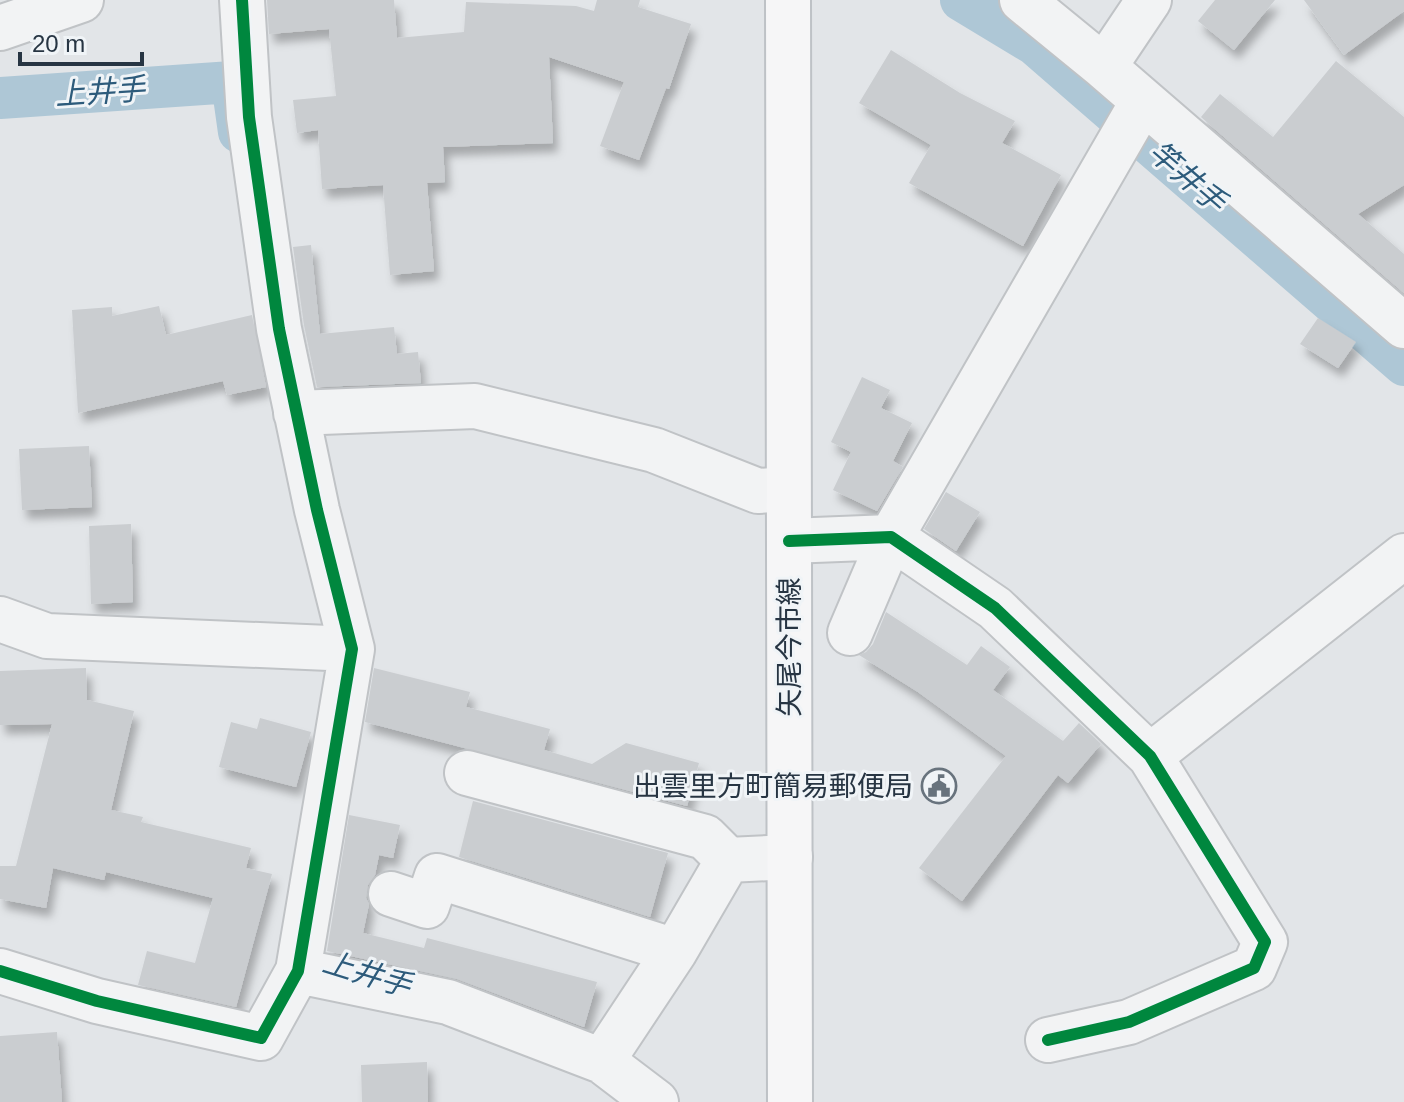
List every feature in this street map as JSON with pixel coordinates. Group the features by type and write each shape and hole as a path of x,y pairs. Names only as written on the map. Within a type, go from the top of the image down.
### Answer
{"main road":[{"name":"矢尾今市線","path":"788,0 790,1102"}],"street":[{"path":"0,28 81,0"},
{"path":"0,971 97,1001 261,1038 298,971 352,649 317,510 279,329 249,117 242,0"},
{"path":"1022,0 1404,326"},
{"path":"1104,67 1149,0"},
{"path":"850,633 891,537 1143,101"},
{"path":"296,413 475,406 654,450 758,491 788,489"},
{"path":"789,541 891,537 995,608 1150,756 1265,942 1254,968 1129,1022 1048,1040"},
{"path":"1150,756 1404,556"},
{"path":"0,619 47,636 352,649"},
{"path":"467,773 705,837 728,860 790,857"},
{"path":"602,1061 675,951 728,860"},
{"path":"391,894 427,906 437,876 675,951"},
{"path":"298,971 448,1002 602,1061 656,1102"}],"building":[{"path":"267,0 394,0 397,38 464,32 466,2 576,6 594,11 597,0 640,0 638,7 691,24 669,89 666,88 639,160 600,146 624,82 549,57 553,143 443,147 445,182 427,183 434,271 390,275 383,185 322,189 318,130 297,133 293,100 336,96 329,29 269,34"},
{"path":"1215,0 1275,0 1234,50 1198,21"},
{"path":"1304,0 1404,0 1404,11 1344,55"},
{"path":"891,50 960,93 1015,121 1002,143 1061,175 1023,246 909,183 931,145 859,103"},
{"path":"1336,61 1404,117 1404,185 1358,214 1404,254 1404,293 1201,117 1220,94 1273,137"},
{"path":"311,245 320,334 394,327 397,354 418,352 421,383 317,387 293,247"},
{"path":"159,306 166,335 252,315 266,387 227,395 223,381 78,413 72,310 112,307 112,316"},
{"path":"1318,318 1356,342 1338,368 1300,344"},
{"path":"862,377 890,390 881,408 912,423 893,461 903,467 877,511 833,490 851,452 831,442"},
{"path":"89,446 92,507 22,510 19,449"},
{"path":"946,492 980,512 956,551 924,529"},
{"path":"131,524 133,602 91,604 89,526"},
{"path":"886,612 967,665 981,646 1010,667 993,690 1063,741 1079,723 1101,744 1068,783 1058,775 962,901 919,868 1006,756 918,692 859,655 873,644"},
{"path":"86,668 87,700 134,711 111,810 143,817 141,822 251,848 246,868 272,874 236,1007 138,985 147,951 195,963 213,898 106,872 104,880 53,868 46,908 0,899 0,866 16,866 52,724 0,725 0,671"},
{"path":"374,668 470,692 466,707 550,729 544,750 592,764 626,743 699,763 687,806 365,722"},
{"path":"260,718 311,732 296,787 219,767 231,722 257,729"},
{"path":"473,801 668,853 650,917 459,857"},
{"path":"349,815 400,825 393,858 379,855 375,875 368,885 366,898 369,904 363,933 424,948 427,938 597,982 584,1027 457,979 327,951"},
{"path":"57,1032 62,1102 0,1102 0,1036"},
{"path":"427,1062 428,1102 362,1102 361,1065"}],"waterway":[{"name":"竿井手","path":"961,0 1034,44 1404,365"},
{"name":"上井手","path":"0,98 232,82 239,132"}],"cycle path":[{"path":"0,971 97,1001 261,1038 298,971 352,649 317,510 279,329 249,117 242,0"},
{"path":"789,541 891,537 995,608 1150,756 1265,942 1254,968 1129,1022 1048,1040"}],"place":[{"name":"出雲里方町簡易郵便局","path":"939,786"}]}
